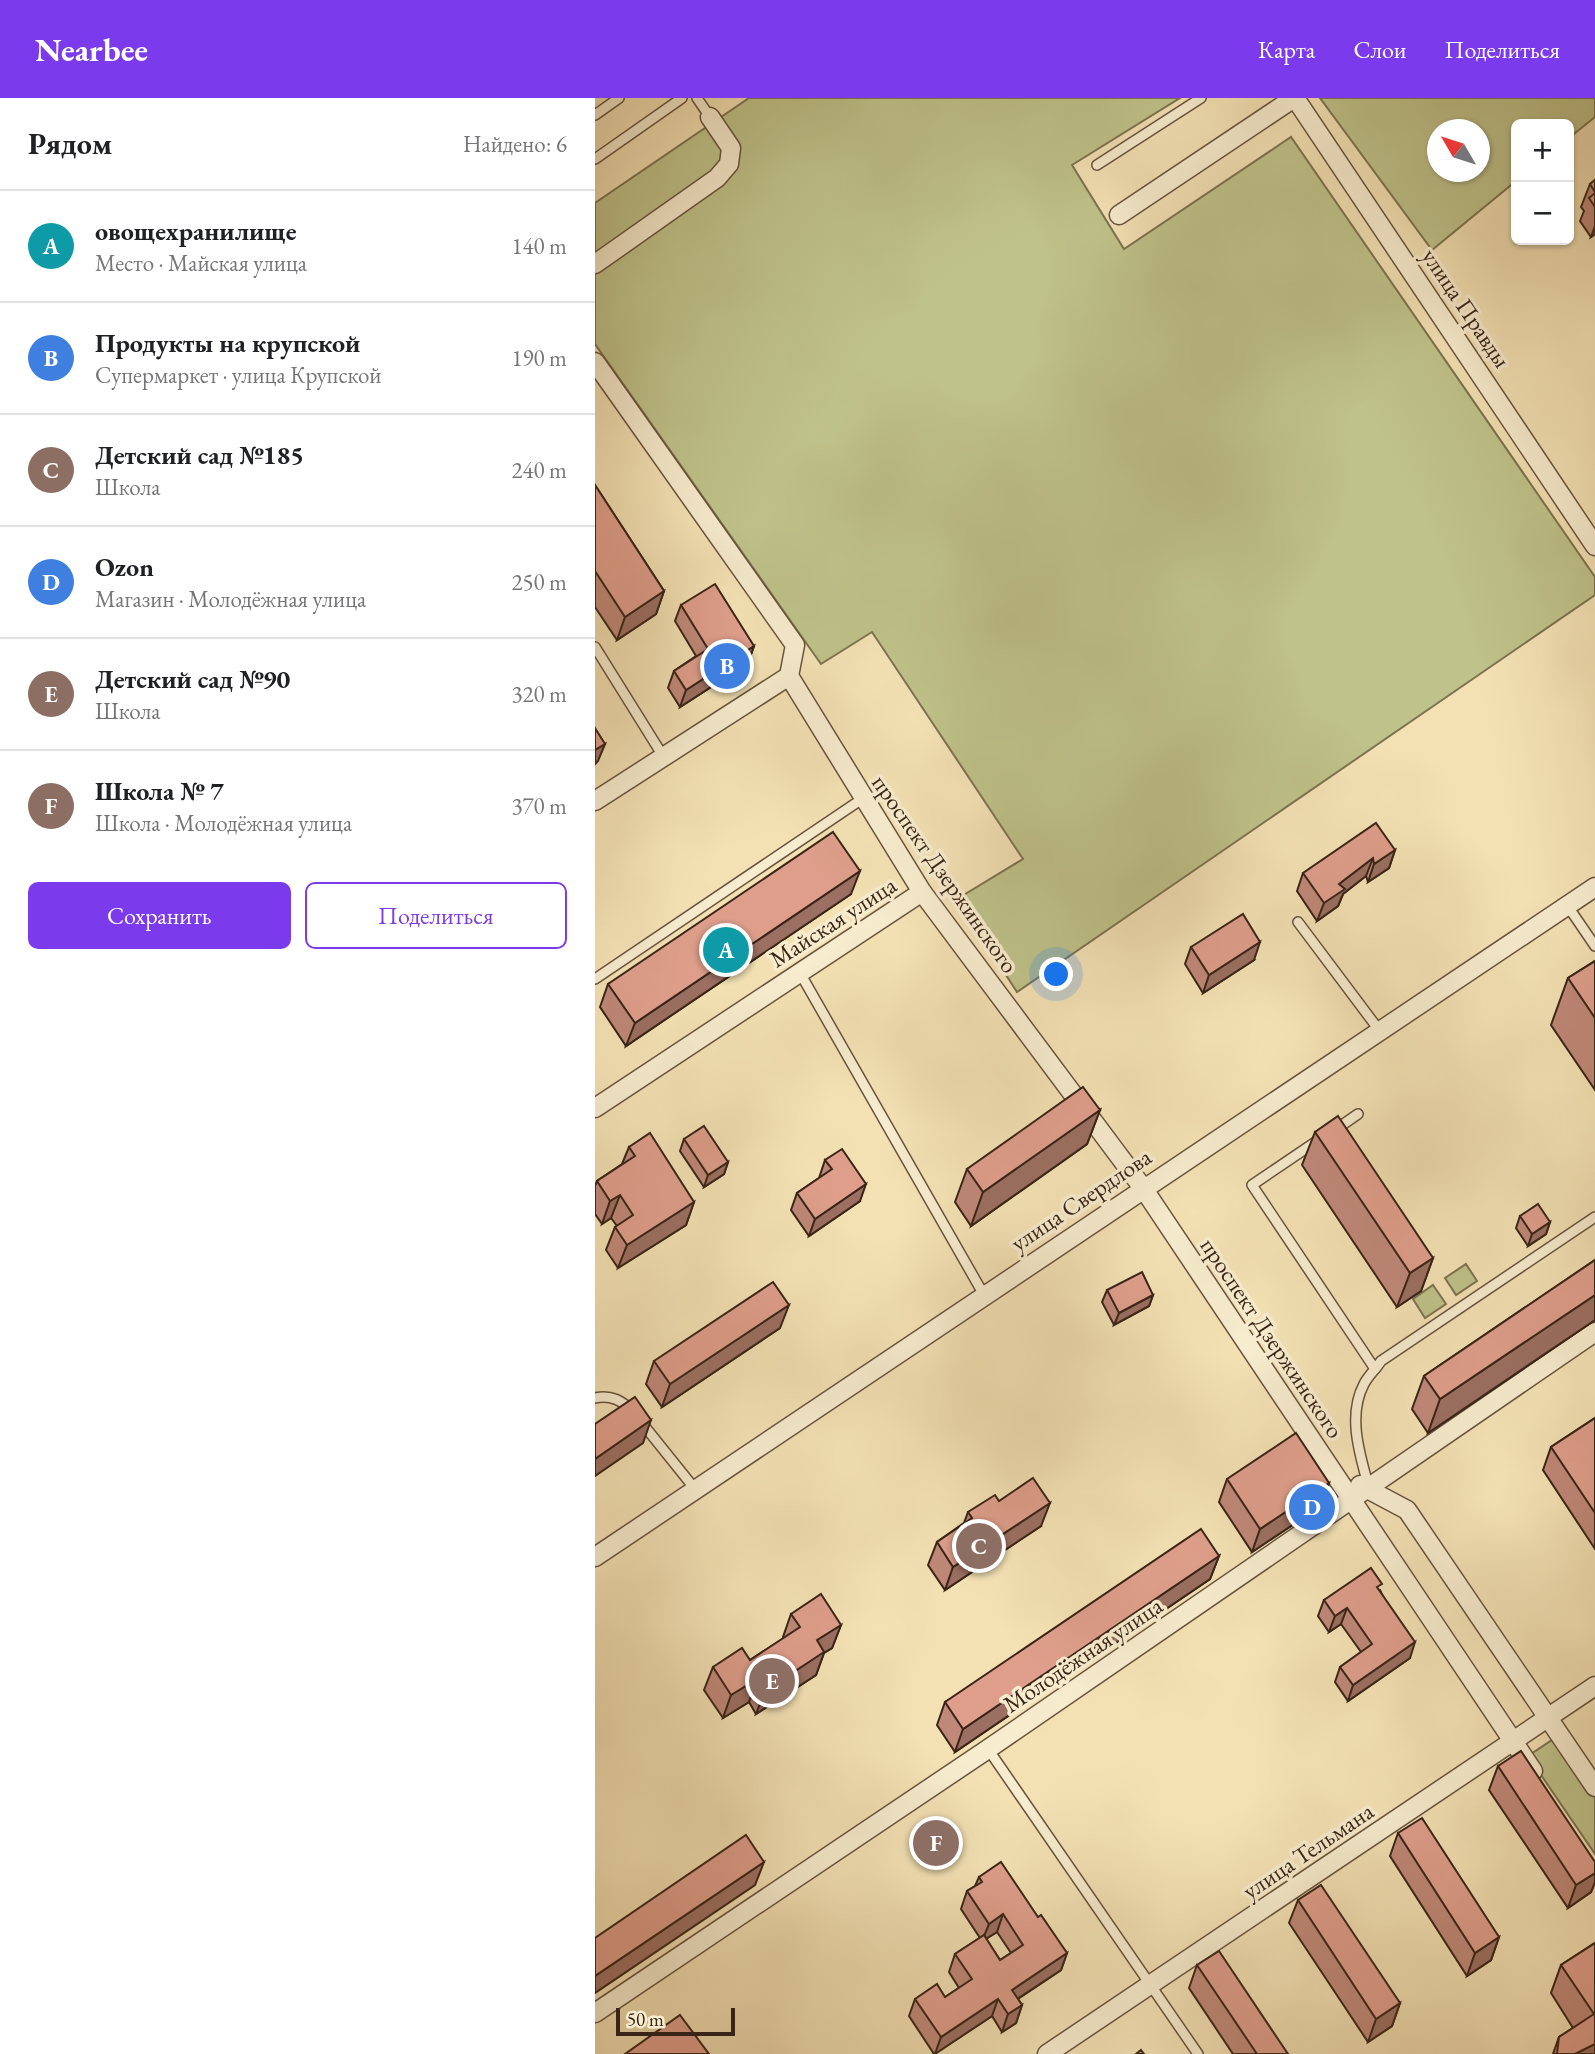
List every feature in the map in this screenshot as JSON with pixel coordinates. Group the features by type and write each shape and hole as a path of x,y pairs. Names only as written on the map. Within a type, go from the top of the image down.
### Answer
{"street":[{"path":"1119,215 1294,98"},
{"name":"улица Правды","path":"1294,98 1595,546"},
{"path":"595,264 717,177 729,164 731,148 710,117"},
{"path":"595,362 795,645 789,676 595,801"},
{"name":"проспект Дзержинского","path":"789,676 862,799 922,892 1143,1188 1544,1787"},
{"name":"улица Свердлова","path":"595,1557 1595,887"},
{"name":"Майская улица","path":"595,1108 922,892"},
{"name":"Молодёжная улица","path":"595,2013 988,1749 1595,1332"},
{"name":"проспект Дзержинского","path":"1333,1475 1369,1488 1407,1510 1595,1787"},
{"name":"улица Тельмана","path":"1047,2054 1514,1743 1595,1686"}],"lane":[{"path":"595,115 619,98"},
{"path":"595,159 682,98"},
{"path":"697,98 710,117"},
{"path":"1097,165 1201,98"},
{"path":"595,647 663,756"},
{"path":"595,979 862,799"},
{"path":"1567,905 1595,946"},
{"path":"1298,922 1379,1030"},
{"path":"800,973 984,1295"},
{"path":"1358,1114 1252,1185 1375,1369"},
{"path":"1369,1488 1361,1457 1355,1408 1364,1383 1381,1361 1595,1217"},
{"path":"595,1398 605,1396 621,1401 632,1410 695,1489"},
{"path":"988,1749 1198,2054"}],"green space":[{"path":"749,98 1180,98 1072,165 1124,249 1291,137 1595,577 1595,595 1017,992 957,899 1023,859 872,632 821,664 595,344 595,203"},
{"path":"1320,98 1595,98 1595,117 1574,134 1574,119 1511,119 1511,185 1432,250"},
{"path":"1466,1264 1477,1281 1456,1295 1445,1278"},
{"path":"1433,1285 1446,1304 1425,1318 1413,1299"},
{"path":"1558,1736 1595,1795 1595,1854 1528,1756"}],"building":[{"path":"1595,193 1595,207 1589,198"},
{"path":"595,485 664,591 625,617 595,571"},
{"path":"715,584 754,646 686,690 674,671 708,649 681,605"},
{"path":"595,728 605,744 595,750"},
{"path":"1376,823 1395,850 1374,864 1373,858 1339,884 1345,889 1324,903 1303,873"},
{"path":"833,832 860,871 635,1023 608,984"},
{"path":"1243,914 1260,942 1209,975 1191,947"},
{"path":"1595,961 1595,1018 1568,978"},
{"path":"1083,1087 1100,1110 983,1192 967,1169"},
{"path":"1338,1116 1433,1258 1410,1273 1315,1132"},
{"path":"704,1126 728,1162 708,1175 684,1139"},
{"path":"650,1133 694,1202 627,1245 615,1227 633,1215 620,1195 610,1201 597,1181 635,1156 629,1147"},
{"path":"842,1149 866,1184 815,1219 797,1193 832,1169 825,1160"},
{"path":"1538,1204 1550,1222 1532,1234 1520,1216"},
{"path":"1595,1260 1595,1295 1440,1399 1424,1376"},
{"path":"1142,1272 1153,1295 1119,1313 1107,1290"},
{"path":"773,1282 789,1305 670,1384 654,1361"},
{"path":"635,1397 651,1420 595,1459 595,1424"},
{"path":"1595,1418 1595,1513 1551,1447"},
{"path":"1296,1433 1329,1483 1260,1529 1227,1479"},
{"path":"1033,1478 1050,1503 953,1567 937,1542 972,1518 968,1512 995,1495 999,1501"},
{"path":"1201,1529 1219,1556 963,1729 945,1702"},
{"path":"1371,1568 1382,1584 1377,1587 1415,1642 1353,1685 1340,1667 1372,1644 1347,1608 1335,1616 1324,1600"},
{"path":"821,1594 841,1625 817,1640 824,1652 765,1691 757,1679 731,1695 713,1667 742,1648 750,1660 800,1627 791,1614"},
{"path":"1521,1751 1595,1862 1595,1873 1576,1885 1498,1766"},
{"path":"1422,1818 1499,1937 1475,1953 1398,1833"},
{"path":"746,1835 764,1862 595,1976 595,1938"},
{"path":"1001,1862 1038,1917 1041,1915 1067,1953 1012,1990 1022,2005 1008,2014 998,1999 941,2037 915,1999 937,1984 945,1997 972,1979 955,1954 984,1935 1000,1960 1023,1945 1003,1914 989,1924 967,1891 982,1882 979,1877"},
{"path":"1321,1885 1400,2003 1376,2019 1298,1900"},
{"path":"1595,1943 1595,2044 1575,2054 1557,2054 1559,2037 1594,2014 1561,1965"},
{"path":"1219,1951 1288,2054 1257,2054 1197,1965"},
{"path":"680,2015 709,2054 625,2054"}],"place":[{"name":"Продукты на крупской","path":"727,666"},
{"name":"овощехранилище","path":"726,950"},
{"name":"Ozon","path":"1312,1507"},
{"name":"Детский сад №185","path":"979,1546"},
{"name":"Детский сад №90","path":"772,1681"},
{"name":"Школа № 7","path":"936,1843"}]}
